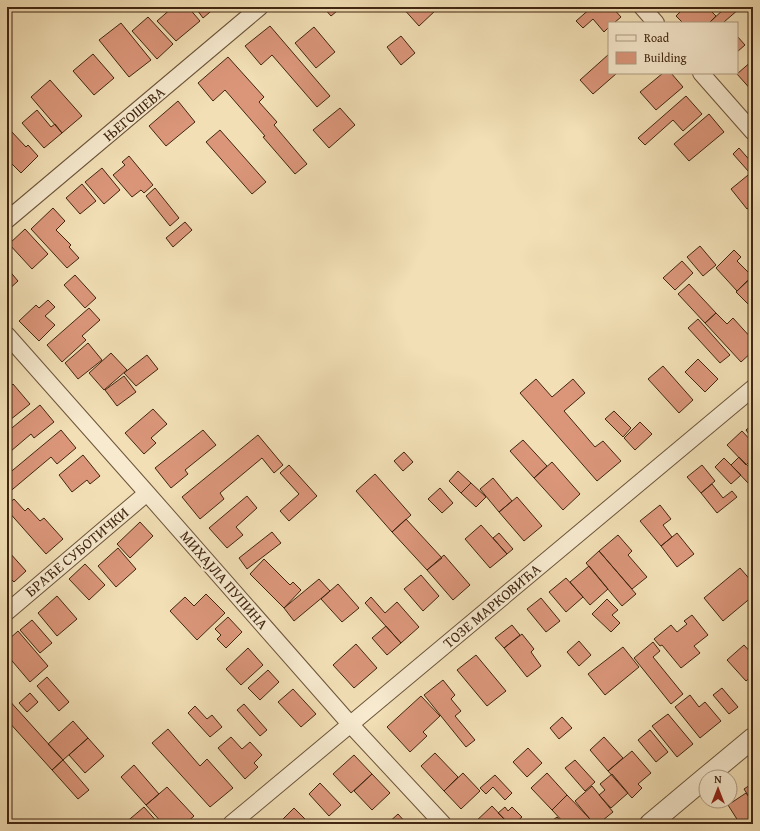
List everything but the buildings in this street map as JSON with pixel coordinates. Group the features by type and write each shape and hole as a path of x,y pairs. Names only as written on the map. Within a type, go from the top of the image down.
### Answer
{"street":[{"name":"ЊЕГОШЕВА","path":"7,220 260,7"},
{"path":"642,7 655,22"},
{"path":"702,74 753,132"},
{"name":"МИХАЈЛА ПУПИНА","path":"7,335 350,724 443,824"},
{"name":"ТОЗЕ МАРКОВИЋА","path":"231,824 753,388"},
{"name":"БРАЋЕ СУБОТИЧКИ","path":"7,612 147,492"},
{"path":"716,769 753,738"},
{"path":"650,824 698,784"}]}
